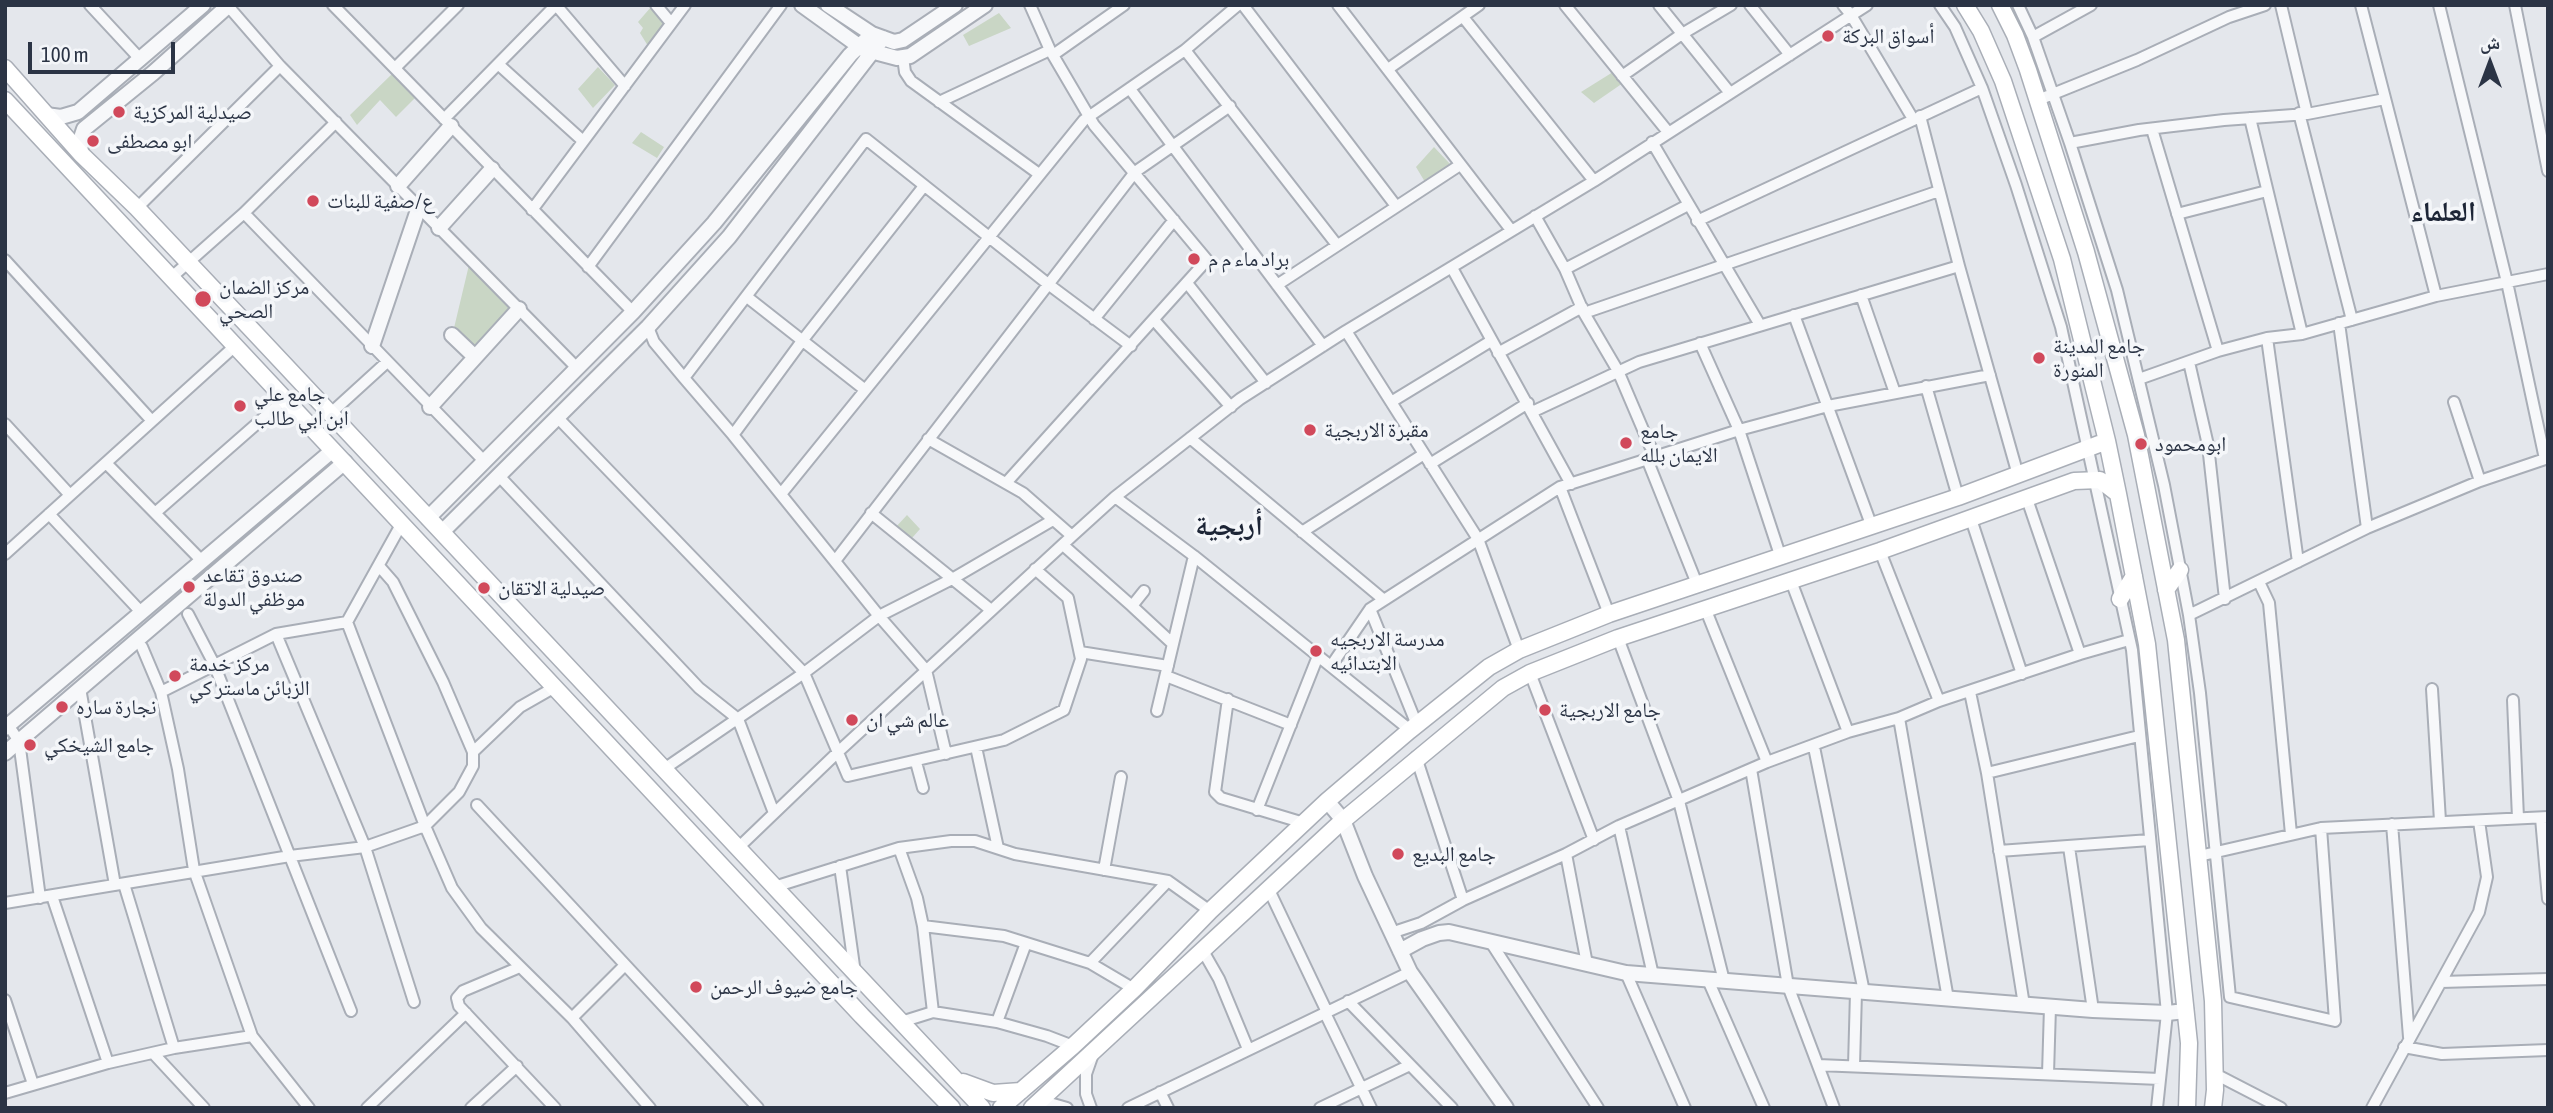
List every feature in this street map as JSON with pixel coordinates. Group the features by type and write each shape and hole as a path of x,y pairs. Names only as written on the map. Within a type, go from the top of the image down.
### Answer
{"main road":[{"path":"1965,5 1981,31 2003,81 2062,259 2118,494 2147,644 2189,1043 2187,1108"},
{"path":"2000,5 2046,97 2136,435 2176,640 2214,1025 2213,1108"},
{"path":"5,68 81,154 137,208 331,413 982,1108"},
{"path":"5,100 949,1105"},
{"path":"1001,1108 1134,989 1210,911 1327,801 1489,667 1519,650 1609,614 1872,527 2034,470 2107,441"},
{"path":"2034,470 2043,492"},
{"path":"1036,1104 1343,820 1416,757 1503,688 1530,673 1618,638 1880,551 2074,481 2094,479 2109,485 2118,494"},
{"path":"2166,590 2180,570"},
{"path":"2120,599 2134,576"},
{"path":"2147,644 2176,640"},
{"path":"620,757 630,760 637,756 640,750 637,740"},
{"path":"655,794 653,784 656,778 668,774"},
{"path":"908,1062 924,1047"},
{"path":"953,1077 969,1086 993,1093 1021,1091"}],"street":[{"path":"90,5 141,60"},
{"path":"46,115 69,116 86,106 203,5"},
{"path":"395,68 458,5"},
{"path":"398,186 498,64 556,5 625,86"},
{"path":"656,5 671,23"},
{"path":"533,210 685,5"},
{"path":"588,267 781,5"},
{"path":"802,5 860,46 873,53 897,58 910,56 985,5"},
{"path":"828,5 877,36 894,41 903,40 955,5"},
{"path":"1006,483 1207,260 1094,125 1051,53 1030,5"},
{"path":"939,102 1051,53 1124,5"},
{"path":"781,494 863,389 1089,116 1185,50 1241,5 1396,206"},
{"path":"1338,5 1511,230"},
{"path":"1388,69 1479,5"},
{"path":"1565,5 1668,132"},
{"path":"1659,5 1730,93"},
{"path":"1622,76 1682,34 1731,5"},
{"path":"1750,5 1790,55"},
{"path":"1843,5 1916,118 2018,475"},
{"path":"738,848 990,610 1115,497 1231,407 1346,331 1594,181 1867,5"},
{"path":"1940,5 1955,27 1982,88 2061,327 2129,640 2167,1013 2157,1108"},
{"path":"2018,5 2033,37 2046,97 2070,143 2117,290 2180,570 2189,615 2230,997 2335,1021 2321,828"},
{"path":"2033,37 2091,5"},
{"path":"2046,97 2137,60 2229,17 2264,5"},
{"path":"2281,5 2303,113 2352,320"},
{"path":"2361,5 2436,296"},
{"path":"2189,615 2367,528 2480,481 2546,459 2507,282 2439,5"},
{"path":"2515,5 2548,171"},
{"path":"81,154 82,133 96,117 153,73 229,6 280,66 577,368"},
{"path":"338,7 632,313"},
{"path":"1463,17 1594,181"},
{"path":"428,518 632,313 714,223 860,46 877,36"},
{"path":"442,533 648,327 729,237 873,53 877,36"},
{"path":"1185,50 1337,245"},
{"path":"903,57 905,72 911,81 1039,174"},
{"path":"498,64 583,141"},
{"path":"137,208 280,66"},
{"path":"1697,221 1982,88"},
{"path":"1130,89 1323,346"},
{"path":"2070,143 2152,129 2303,113 2385,99"},
{"path":"86,106 96,117"},
{"path":"835,561 1135,172 1230,106"},
{"path":"2250,118 2302,334"},
{"path":"173,276 244,213 336,122"},
{"path":"2152,129 2218,351"},
{"path":"684,379 866,139 989,239 1131,346"},
{"path":"1652,142 1760,326"},
{"path":"1277,285 1460,165"},
{"path":"439,228 492,169"},
{"path":"733,435 802,341 924,186"},
{"path":"1498,353 1583,310 1939,191"},
{"path":"2178,214 2267,191"},
{"path":"1565,269 1688,205"},
{"path":"372,346 419,207"},
{"path":"244,213 485,462"},
{"path":"1535,216 1618,372 1650,446 1697,584"},
{"path":"1094,318 1174,220"},
{"path":"5,260 152,421"},
{"path":"1302,532 1427,459 1530,407 1639,362 1959,266"},
{"path":"1452,268 1530,407 1566,486 1609,614"},
{"path":"2139,379 2218,351 2267,338 2302,334 2436,296 2548,274"},
{"path":"1187,282 1266,383"},
{"path":"1861,295 1895,393"},
{"path":"747,297 863,389"},
{"path":"430,407 519,309"},
{"path":"1794,315 1872,527"},
{"path":"1154,320 1231,407"},
{"path":"2339,323 2367,528"},
{"path":"648,327 654,342 926,670 946,754"},
{"path":"1346,331 1478,539 1519,650"},
{"path":"452,335 475,356"},
{"path":"2267,338 2298,562"},
{"path":"1391,402 1491,341"},
{"path":"1700,344 1739,430 1781,558"},
{"path":"5,554 235,346"},
{"path":"331,413 387,362"},
{"path":"2189,362 2208,445 2225,599"},
{"path":"1331,666 1370,610 1478,539 1566,486 1739,430 1828,406 1990,375"},
{"path":"1926,386 1958,497"},
{"path":"155,513 285,399"},
{"path":"2454,402 2480,481"},
{"path":"558,418 804,673 848,776 1004,740 1064,710 1081,659 1080,652 1068,598 1035,569"},
{"path":"5,424 70,495"},
{"path":"1190,438 1384,600"},
{"path":"928,439 1023,493 1072,536"},
{"path":"108,1063 46,897 19,741 7,726 333,450"},
{"path":"5,753 345,462"},
{"path":"106,463 201,560"},
{"path":"500,477 699,688 738,719 774,813"},
{"path":"1115,497 1413,728"},
{"path":"2027,499 2080,654"},
{"path":"871,513 990,610"},
{"path":"49,514 141,612"},
{"path":"1971,519 2022,674"},
{"path":"668,774 879,616 952,579 1054,520"},
{"path":"347,622 402,523"},
{"path":"1063,545 1173,643"},
{"path":"1880,551 1939,701"},
{"path":"1157,711 1194,556"},
{"path":"5,903 290,856 365,848 425,825 459,792 473,766 473,752 443,682 393,582 379,566"},
{"path":"1791,581 1848,732"},
{"path":"2259,582 2269,603 2291,834"},
{"path":"1132,606 1144,591"},
{"path":"1705,608 1767,762"},
{"path":"1370,610 1413,728"},
{"path":"188,614 214,664 351,1011"},
{"path":"161,692 276,634 347,622"},
{"path":"347,622 425,825 453,888 481,928 572,1018 650,1108"},
{"path":"276,634 365,848 414,1002"},
{"path":"1618,638 1679,801 1724,981"},
{"path":"1391,933 1421,923 1463,900 1566,854 1619,826 1767,762 1814,747 1848,732 1899,718 1939,701 2129,640"},
{"path":"142,647 161,692 178,769 195,873 252,1035 309,1108"},
{"path":"1080,652 1167,671 1291,725"},
{"path":"1257,810 1318,656"},
{"path":"1530,673 1594,840"},
{"path":"473,752 520,707 555,687"},
{"path":"80,688 120,885 174,1048"},
{"path":"2432,689 2440,821"},
{"path":"1970,692 1987,774 2024,1005"},
{"path":"1228,699 1215,792 1220,798 1304,822"},
{"path":"2513,700 2518,818"},
{"path":"1899,718 1948,999"},
{"path":"1987,774 2139,736"},
{"path":"976,747 998,848"},
{"path":"1814,747 1860,992 1854,1066"},
{"path":"1416,757 1463,900"},
{"path":"916,762 923,788"},
{"path":"1751,769 1788,986 1834,1108"},
{"path":"1104,870 1121,777"},
{"path":"1327,801 1343,820 1364,876 1410,972 1506,1108"},
{"path":"477,805 758,1108"},
{"path":"2199,856 2321,828 2544,818 2548,899"},
{"path":"2372,1108 2479,912 2485,892 2486,859 2479,821"},
{"path":"2392,824 2407,1042"},
{"path":"1619,826 1653,975"},
{"path":"1999,851 2150,840"},
{"path":"774,887 899,848 951,841 975,841 1015,853 1168,881 1210,911"},
{"path":"899,848 923,926 933,1012"},
{"path":"2069,848 2093,1010"},
{"path":"1566,854 1587,964"},
{"path":"840,866 855,973"},
{"path":"1090,963 1168,881"},
{"path":"1269,890 1371,1108"},
{"path":"923,926 1004,936 1090,963 1134,989"},
{"path":"1400,951 1439,933 1449,932 1626,973 2093,1010 2167,1013 2186,1011"},
{"path":"1490,941 1598,1108"},
{"path":"997,1022 1026,943"},
{"path":"1203,950 1219,979 1248,1049"},
{"path":"572,1018 625,965"},
{"path":"520,967 457,995 459,1006 555,1108"},
{"path":"1128,1108 1410,972"},
{"path":"1626,973 1685,1108"},
{"path":"2441,982 2548,979"},
{"path":"1708,980 1764,1108"},
{"path":"5,1000 33,1084"},
{"path":"1348,1002 1452,1108"},
{"path":"2048,1074 2050,1007"},
{"path":"901,1022 933,1012 997,1022 1047,1035 1073,1046"},
{"path":"367,1108 466,1013"},
{"path":"5,1093 108,1063 174,1048 252,1035"},
{"path":"2407,1042 2442,1054 2548,1050"},
{"path":"1091,1108 1086,1094 1086,1074 1094,1051"},
{"path":"153,1053 204,1108"},
{"path":"1320,1108 1410,1065"},
{"path":"1818,1065 2160,1079"},
{"path":"471,1108 517,1066"},
{"path":"2221,1077 2281,1108"},
{"path":"1160,1092 1168,1108"},
{"path":"1036,1104 1067,1108"}],"green space":[{"path":"651,7 666,23 648,46 640,33 643,28 638,22"},
{"path":"999,13 1011,28 969,46 963,35"},
{"path":"598,67 615,85 593,108 578,89"},
{"path":"1613,72 1623,83 1594,103 1581,92"},
{"path":"392,74 415,98 396,117 380,100 357,125 350,115"},
{"path":"641,132 664,147 657,158 632,143"},
{"path":"1434,147 1451,165 1425,182 1416,167"},
{"path":"469,265 515,309 476,350 454,328"},
{"path":"907,515 920,529 912,538 895,528"}],"place":[{"name":"أسواق البركة","path":"1828,36"},
{"name":"صيدلية المركزية","path":"119,112"},
{"name":"ابو مصطفى","path":"93,141"},
{"name":"ع/صفية للبنات","path":"313,201"},
{"name":"براد ماء م م","path":"1194,259"},
{"name":"مركز الضمان الصحي","path":"203,299"},
{"name":"جامع المدينة المنورة","path":"2039,358"},
{"name":"جامع علي ابن ابي طالب","path":"240,406"},
{"name":"مقبرة الاربجية","path":"1310,430"},
{"name":"جامع الايمان بلله","path":"1626,443"},
{"name":"ابومحمود","path":"2141,444"},
{"name":"صندوق تقاعد موظفي الدولة","path":"189,587"},
{"name":"صيدلية الاتقان","path":"484,588"},
{"name":"مدرسة الاربجيه الابتدائيه","path":"1316,651"},
{"name":"مركز خدمة الزبائن ماستر كي","path":"175,676"},
{"name":"نجارة ساره","path":"62,707"},
{"name":"جامع الاربجية","path":"1545,710"},
{"name":"عالم شي ان","path":"852,720"},
{"name":"جامع الشيخكي","path":"30,745"},
{"name":"جامع البديع","path":"1398,854"},
{"name":"جامع ضيوف الرحمن","path":"696,987"}],"district":[{"name":"العلماء","path":"2443,212"},
{"name":"أربجية","path":"1229,526"}]}
